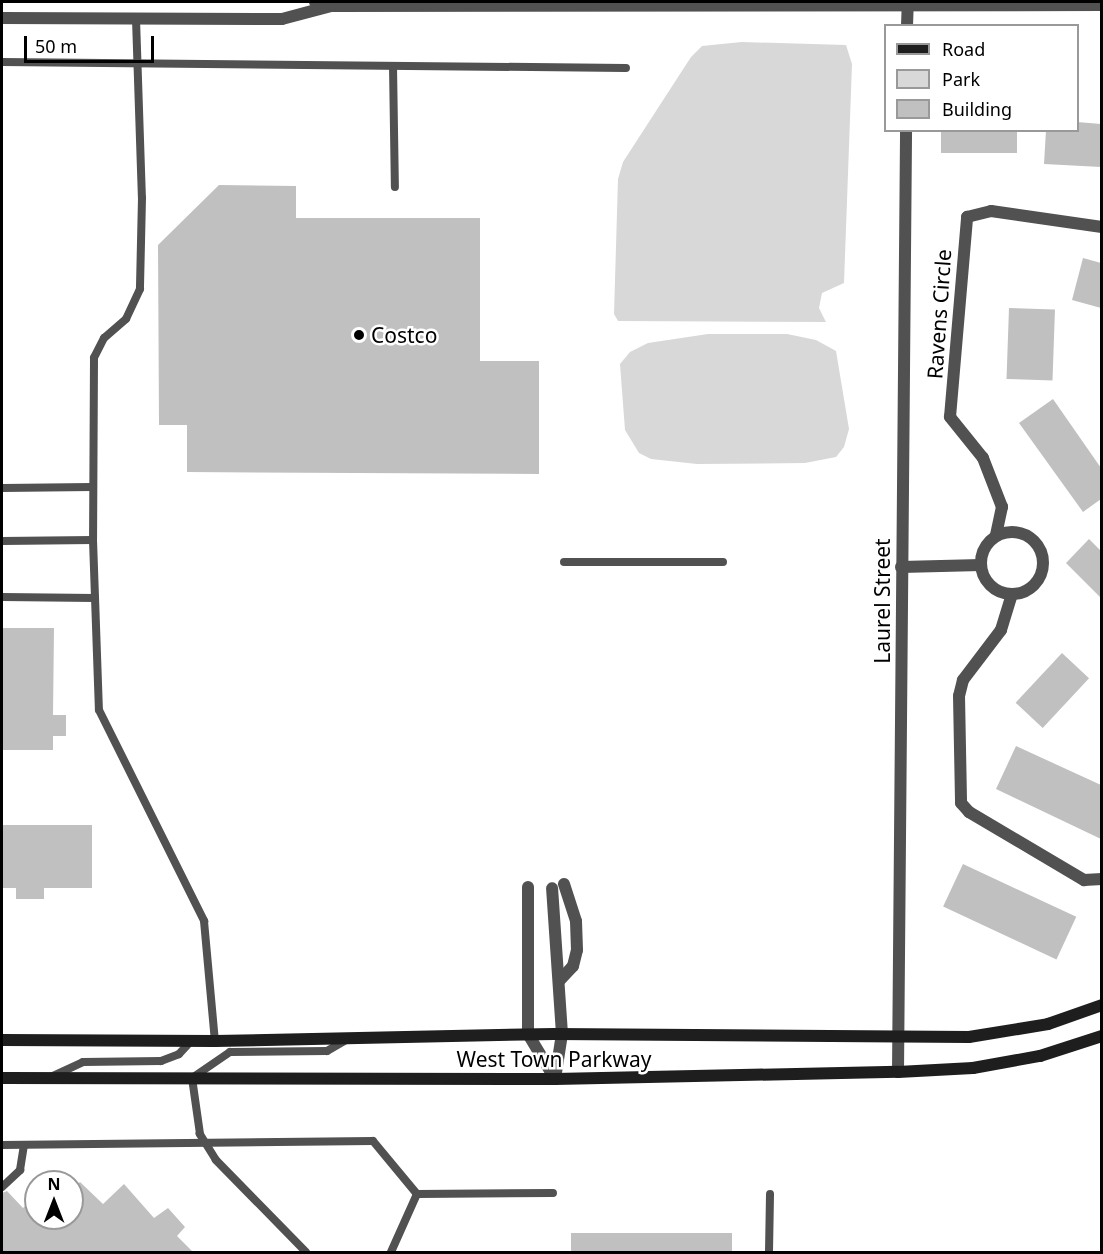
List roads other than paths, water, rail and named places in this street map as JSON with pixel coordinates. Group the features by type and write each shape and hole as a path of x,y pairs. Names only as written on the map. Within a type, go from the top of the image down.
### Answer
{"main road":[{"name":"West Town Parkway","path":"2,1040 215,1041 528,1034 898,1039 969,1037 1025,1028 1101,1005"},
{"name":"West Town Parkway","path":"2,1078 555,1079 898,1072 973,1068 1040,1056 1101,1036"}],"street":[{"path":"315,2 332,4 1101,5"},
{"path":"908,3 908,24"},
{"path":"2,18 282,19 332,4"},
{"name":"Laurel Street","path":"898,1072 906,132"},
{"name":"Ravens Circle","path":"981,565 984,547 996,536 1002,507 983,458 950,417 967,217 991,211 1101,227"},
{"path":"901,567 981,565 984,578 996,590 1012,594 1028,590 1039,578 1044,563 1039,547 1020,533 996,536"},
{"path":"1012,594 1001,630 963,680 959,696 962,802 969,812 1084,880 1101,879"},
{"path":"555,1079 562,1034 560,980 558,886 576,921 577,950 573,966 560,980"},
{"path":"528,887 528,1034 555,1079"}],"lane":[{"path":"136,19 140,289 126,319 104,338 94,358 92,487 99,710 204,921 215,1041"},
{"path":"2,62 626,68"},
{"path":"393,66 395,187"},
{"path":"2,488 92,487"},
{"path":"2,541 93,540"},
{"path":"564,562 723,562"},
{"path":"2,597 95,598"},
{"path":"306,1252 216,1160 201,1134 192,1078 230,1052 327,1051 351,1038"},
{"path":"50,1078 83,1062 161,1061 179,1054 191,1041"},
{"path":"2,1145 373,1141 417,1194"},
{"path":"2,1187 20,1170 24,1145"},
{"path":"417,1194 553,1193"},
{"path":"391,1252 417,1194"},
{"path":"770,1194 770,1252"}],"place":[{"name":"Costco","path":"359,335"}]}
